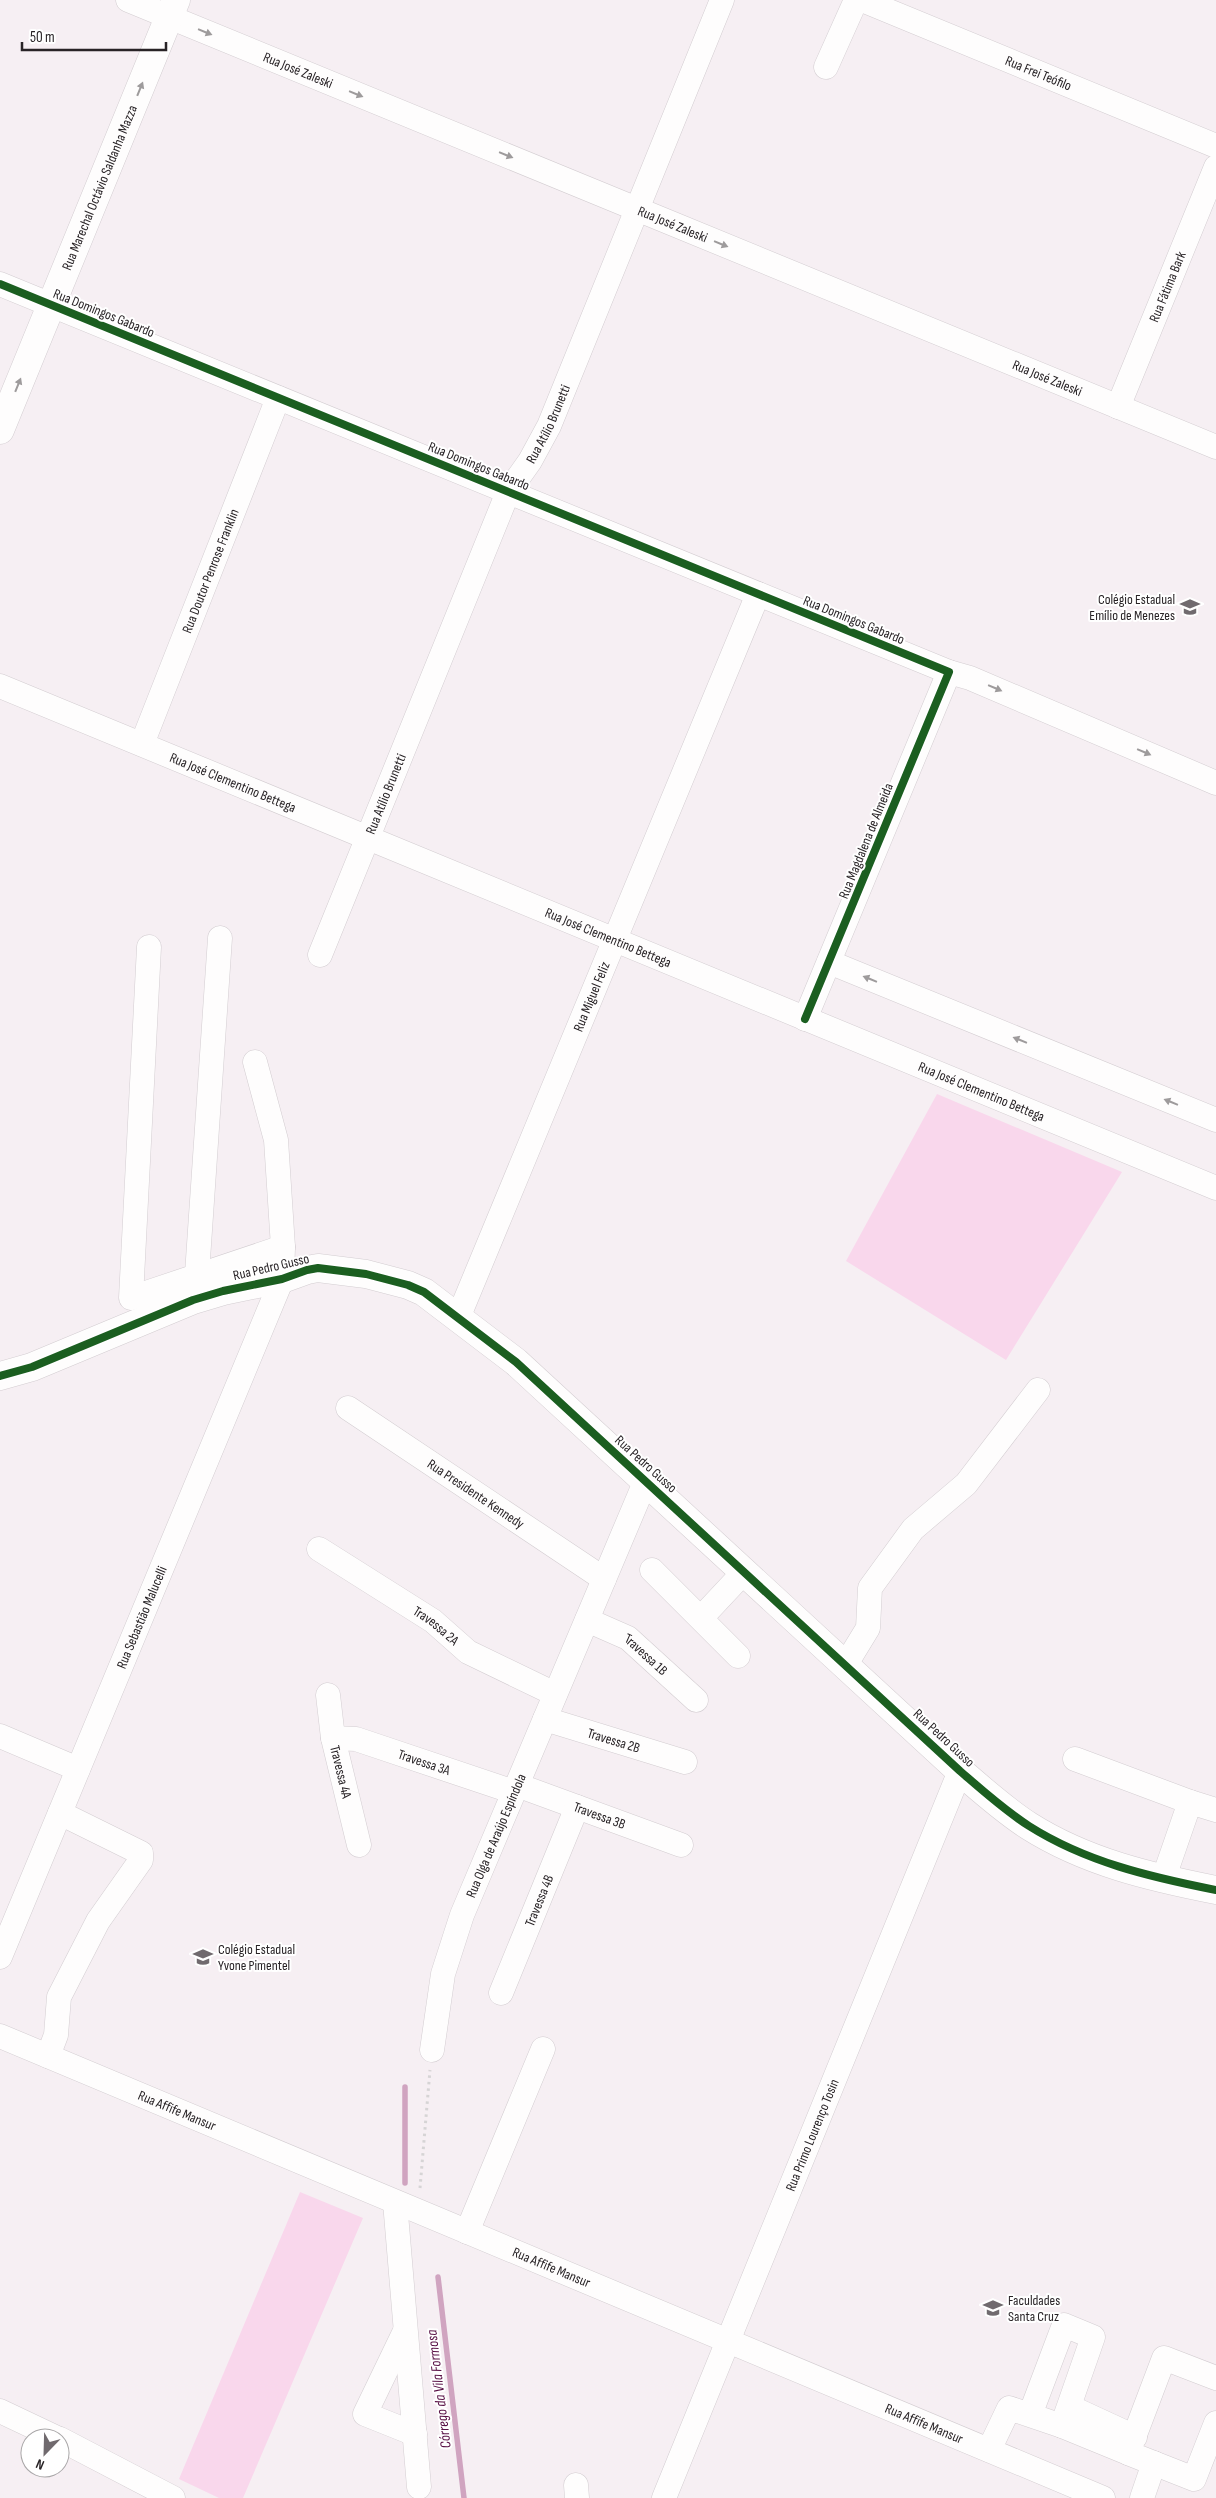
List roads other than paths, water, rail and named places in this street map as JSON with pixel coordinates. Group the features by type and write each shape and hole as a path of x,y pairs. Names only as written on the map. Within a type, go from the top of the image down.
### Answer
{"main road":[{"name":"Rua Marechal Octávio Saldanha Mazza","path":"0,430 172,8"},
{"name":"Rua Pedro Gusso","path":"0,1376 41,1364 135,1310 282,1279 306,1285 371,1294 440,1315 458,1318 516,1362 960,1771 1004,1809 1050,1838 1099,1860 1163,1880 1216,1890"}],"street":[{"name":"Rua José Zaleski","path":"128,0 172,8 637,209 1216,447"},
{"name":"Rua Atílio Brunetti","path":"320,955 508,492 530,461 549,426 722,0"},
{"path":"826,68 856,0"},
{"name":"Rua Frei Teófilo","path":"862,0 1216,146"},
{"name":"Rua Fátima Bark","path":"1118,407 1216,167"},
{"name":"Rua Domingos Gabardo","path":"0,284 949,672 970,678 1216,783"},
{"name":"Rua Doutor Penrose Franklin","path":"142,744 278,398"},
{"name":"Rua Miguel Feliz","path":"458,1318 758,594"},
{"name":"Rua Magdalena de Almeida","path":"806,1019 949,672"},
{"name":"Rua José Clementino Bettega","path":"0,686 1216,1188"},
{"path":"197,1274 220,938"},
{"path":"135,1310 149,947"},
{"path":"829,962 1216,1120"},
{"path":"255,1062 276,1140 283,1247 282,1279"},
{"path":"135,1310 197,1274 283,1247"},
{"name":"Rua Sebastião Malucelli","path":"0,1957 282,1279"},
{"path":"846,1664 868,1628 870,1588 913,1529 966,1484 1038,1390"},
{"name":"Rua Presidente Kennedy","path":"348,1408 604,1579"},
{"name":"Rua Olga de Araújo Espíndola","path":"432,2050 438,2000 451,1946 646,1480"},
{"name":"Travessa 2A","path":"319,1549 433,1621 468,1652 555,1694"},
{"path":"652,1570 738,1656"},
{"path":"700,1618 745,1571"},
{"name":"Travessa 1B","path":"587,1620 628,1638 696,1700"},
{"name":"Travessa 4A","path":"328,1695 334,1738 360,1845"},
{"name":"Travessa 2B","path":"545,1719 685,1762"},
{"path":"0,1736 78,1769"},
{"name":"Travessa 3A","path":"334,1738 356,1739 516,1789"},
{"path":"1074,1759 1216,1810"},
{"name":"Rua Primo Lourenço Tosin","path":"664,2498 960,1771"},
{"name":"Travessa 3B","path":"516,1789 577,1807 681,1845"},
{"path":"1163,1880 1190,1802"},
{"name":"Travessa 4B","path":"501,1994 577,1807"},
{"path":"48,2056 56,2035 59,1997 98,1921 140,1860 141,1854 60,1814"},
{"name":"Rua Affife Mansur","path":"0,2036 1103,2498"},
{"path":"467,2232 543,2048"},
{"path":"395,2202 420,2487"},
{"path":"1030,2415 1064,2325 1094,2337 1066,2416"},
{"path":"405,2330 365,2414 415,2434"},
{"path":"1132,2445 1164,2358 1216,2378"},
{"path":"989,2450 1009,2408 1030,2415 1066,2416 1132,2445 1154,2463 1194,2479 1216,2423"},
{"path":"0,2411 36,2428"},
{"path":"70,2445 174,2498"},
{"path":"1142,2498 1154,2463"}],"waterway":[{"name":"Córrego da Vila Formosa","path":"405,2087 405,2183"},
{"name":"Córrego da Vila Formosa","path":"438,2277 464,2498"}],"place":[{"name":"Colégio Estadual Emílio de Menezes","path":"1190,607"},
{"name":"Colégio Estadual Yvone Pimentel","path":"203,1957"},
{"name":"Faculdades Santa Cruz","path":"993,2308"}]}
